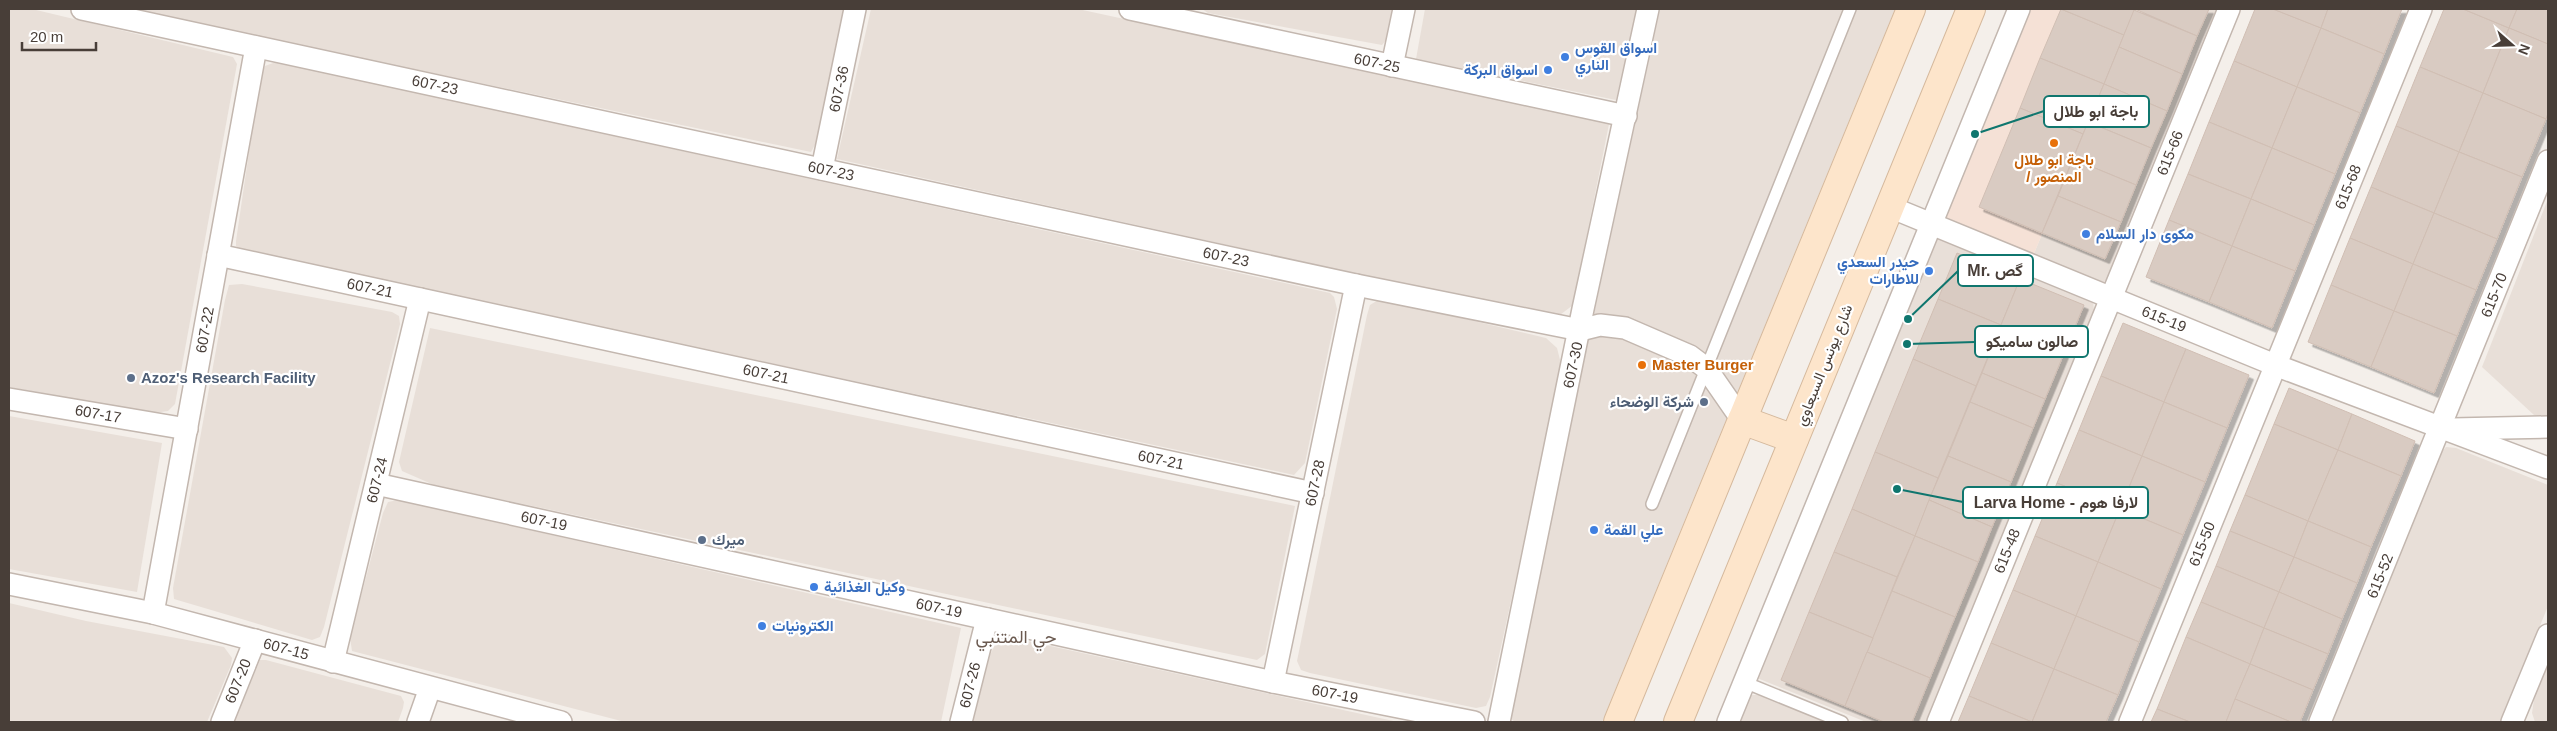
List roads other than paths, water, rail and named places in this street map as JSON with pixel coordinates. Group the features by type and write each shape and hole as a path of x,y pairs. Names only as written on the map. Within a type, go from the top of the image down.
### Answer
{"main road":[{"path":"1618,722 1911,9"},
{"name":"شارع يونس السبعاوي","path":"1678,722 1971,9"},
{"path":"1742,420 1794,439"}],"street":[{"name":"607-23","path":"82,9 1356,285 1580,330"},
{"name":"607-36","path":"822,169 855,9"},
{"name":"607-25","path":"1130,9 1188,15 1392,66 1626,116"},
{"path":"1392,66 1404,9"},
{"name":"607-30","path":"1499,722 1648,9"},
{"path":"1728,722 2019,9"},
{"name":"615-66","path":"2111,297 2229,9"},
{"name":"615-68","path":"2275,365 2421,9"},
{"name":"607-22","path":"154,613 256,46"},
{"name":"615-70","path":"2440,429 2548,161"},
{"name":"615-19","path":"1890,207 2275,365 2440,429 2548,468"},
{"name":"607-21","path":"218,255 1313,493"},
{"name":"607-28","path":"1273,682 1356,285"},
{"name":"615-48","path":"1938,722 2111,297"},
{"name":"607-24","path":"333,662 420,298"},
{"path":"1580,330 1600,325 1625,328 1680,350 1706,368 1742,420"},
{"name":"615-50","path":"2130,722 2275,365"},
{"name":"607-17","path":"9,399 187,429"},
{"name":"615-19","path":"2440,429 2548,427"},
{"name":"615-52","path":"2320,722 2440,429"},
{"name":"607-19","path":"376,484 1273,682 1474,722"},
{"name":"607-15","path":"9,584 154,613 561,722"},
{"name":"607-26","path":"960,722 987,618"},
{"path":"2512,722 2548,635"},
{"name":"607-20","path":"222,722 255,640"},
{"path":"418,722 430,688"}],"lane":[{"path":"1652,504 1850,9"},
{"path":"1744,682 1842,722"}],"place":[{"name":"اسواق القوس الناري","path":"1565,57"},
{"name":"اسواق البركة","path":"1548,70"},
{"name":"باجة ابو طلال","path":"1975,134"},
{"name":"باجة ابو طلال / المنصور","path":"2054,143"},
{"name":"مكوى دار السلام","path":"2086,234"},
{"name":"حيدر السعدي للاطارات","path":"1929,271"},
{"name":"Mr. گص","path":"1908,319"},
{"name":"صالون ساميكو","path":"1907,344"},
{"name":"Master Burger","path":"1642,365"},
{"name":"Azoz's Research Facility","path":"131,378"},
{"name":"شركة الوضحاء","path":"1704,402"},
{"name":"Larva Home - لارفا هوم","path":"1897,489"},
{"name":"علي القمة","path":"1594,530"},
{"name":"ميرك","path":"702,540"},
{"name":"وكيل الغذائية","path":"814,587"},
{"name":"الكترونيات","path":"762,626"}],"district":[{"name":"حي المتنبي","path":"1016,637"}]}
